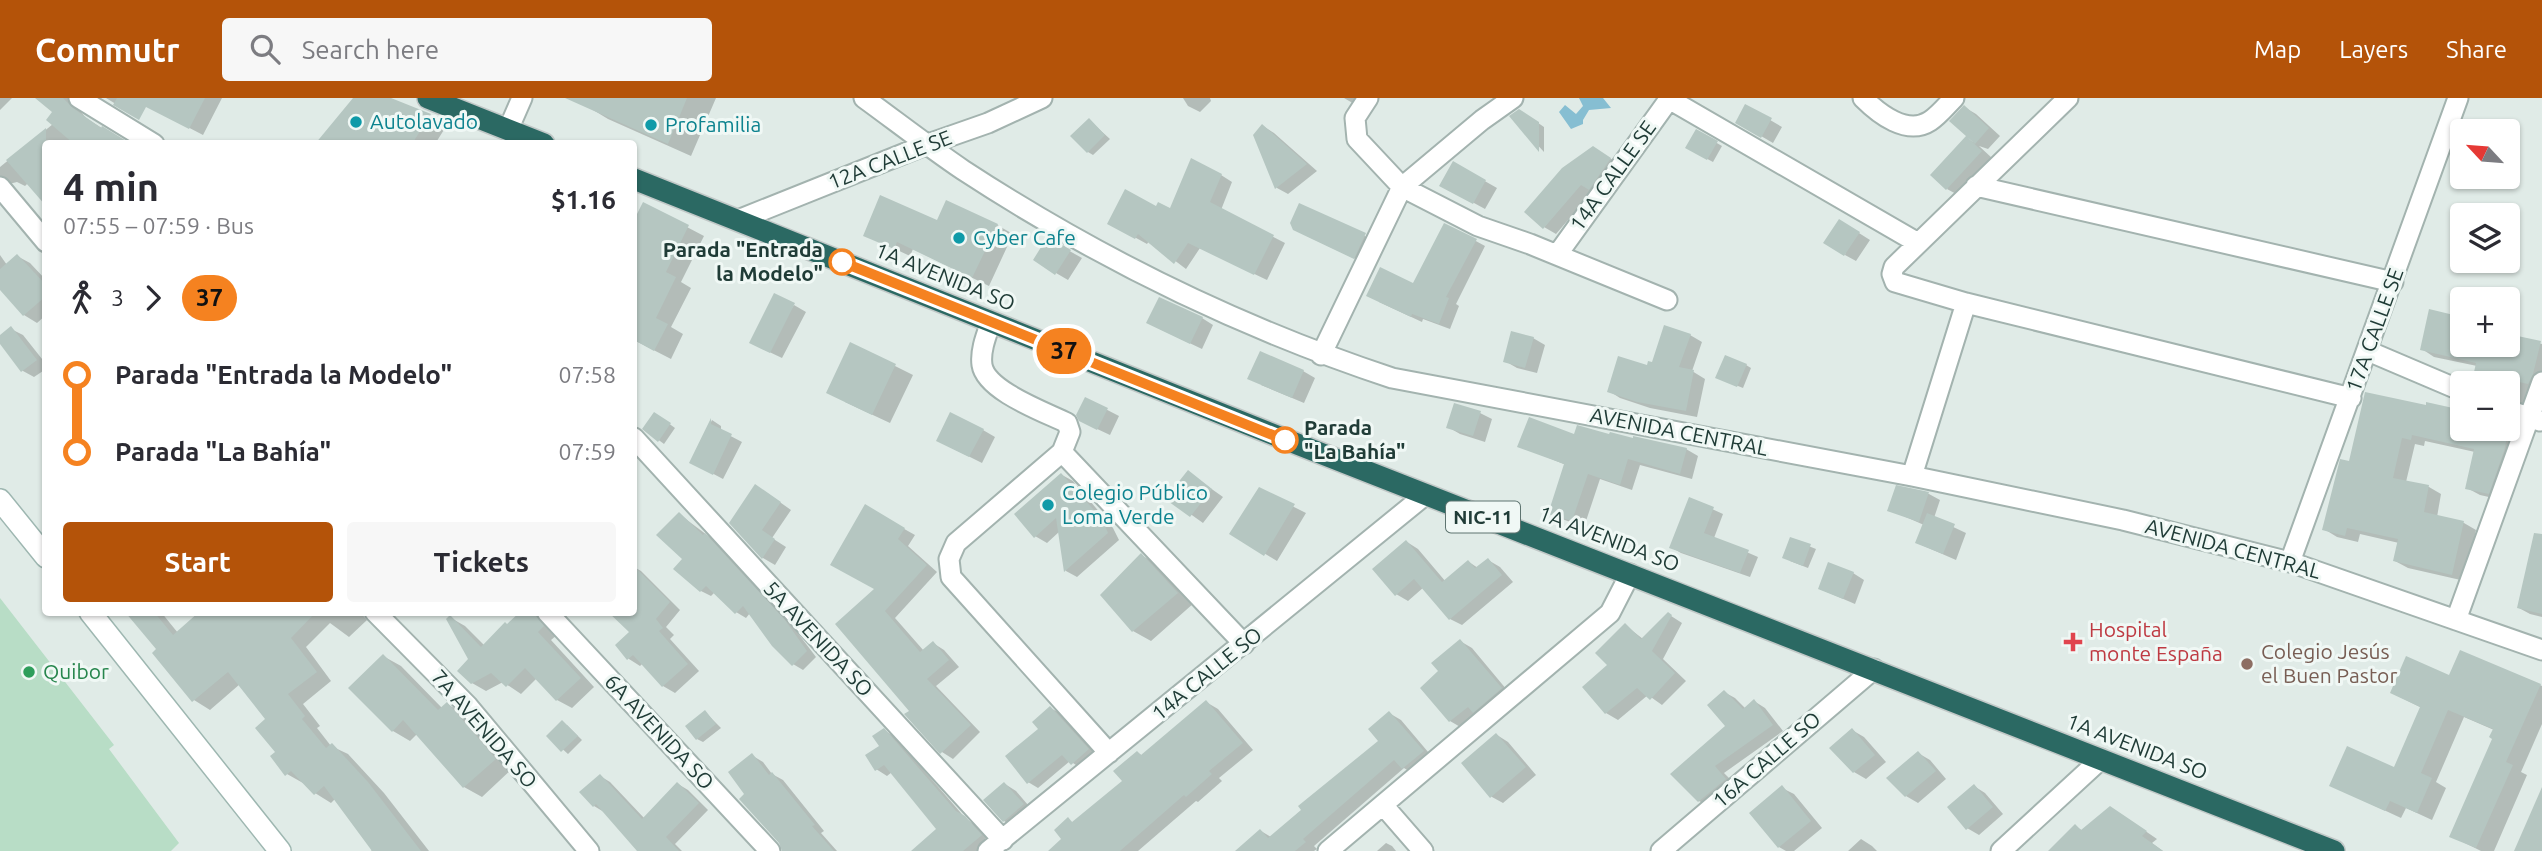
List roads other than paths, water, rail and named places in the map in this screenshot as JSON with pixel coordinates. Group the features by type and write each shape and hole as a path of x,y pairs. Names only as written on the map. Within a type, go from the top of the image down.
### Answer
{"highway":[{"path":"428,98 534,140"},
{"name":"1A AVENIDA SO","path":"637,180 1425,495 1630,573 2334,851"}],"main road":[{"path":"0,500 42,552"},
{"path":"93,616 280,851"}],"street":[{"path":"79,98 147,140"},
{"path":"508,130 522,98"},
{"name":"AVENIDA CENTRAL","path":"864,98 1008,198 1162,285 1321,355 1392,378 1912,476 2123,520 2290,562 2542,650"},
{"name":"12A CALLE SE","path":"738,220 928,144 988,123 1042,98"},
{"path":"1368,98 1355,118 1357,139 1402,187 1478,226 1667,300"},
{"path":"1321,355 1402,187 1482,120 1513,98"},
{"path":"1669,98 1917,243"},
{"name":"14A CALLE SE","path":"1557,255 1669,98"},
{"path":"1863,98 1891,120 1909,127 1930,121 1954,98"},
{"path":"2068,98 1894,267 1892,274 1895,282 1966,303 2351,398"},
{"name":"17A CALLE SE","path":"2290,562 2457,98"},
{"path":"0,187 42,237"},
{"path":"1976,187 2393,282"},
{"path":"1912,476 1966,303"},
{"path":"990,322 982,352 984,374 998,388 1066,423 1070,432 1062,452 956,543 949,559 951,577 1109,753"},
{"path":"2368,351 2450,386"},
{"path":"2456,620 2536,420 2542,382"},
{"name":"5A AVENIDA SO","path":"637,441 996,845"},
{"path":"1062,452 1244,644"},
{"name":"14A CALLE SO","path":"996,845 1425,495"},
{"path":"1328,851 1610,613 1630,573"},
{"name":"7A AVENIDA SO","path":"379,616 468,706 589,851"},
{"name":"6A AVENIDA SO","path":"551,616 770,851"},
{"name":"16A CALLE SO","path":"1661,851 1874,669"},
{"path":"2000,851 2101,759"},
{"path":"1383,805 1423,851"}],"water":[{"path":"1579,98 1603,98 1611,108 1589,110 1583,124 1571,129 1559,112 1565,105 1576,114 1583,106"}],"place":[{"name":"Autolavado","path":"356,122"},
{"name":"Profamilia","path":"651,125"},
{"name":"Cyber Cafe","path":"959,238"},
{"name":"Parada \"Entrada la Modelo\"","path":"842,262"},
{"name":"Parada \"La Bahía\"","path":"1285,440"},
{"name":"Colegio Público Loma Verde","path":"1048,505"},
{"name":"Hospital monte España","path":"2073,642"},
{"name":"Colegio Jesús el Buen Pastor","path":"2247,664"},
{"name":"Quibor","path":"29,672"}]}
